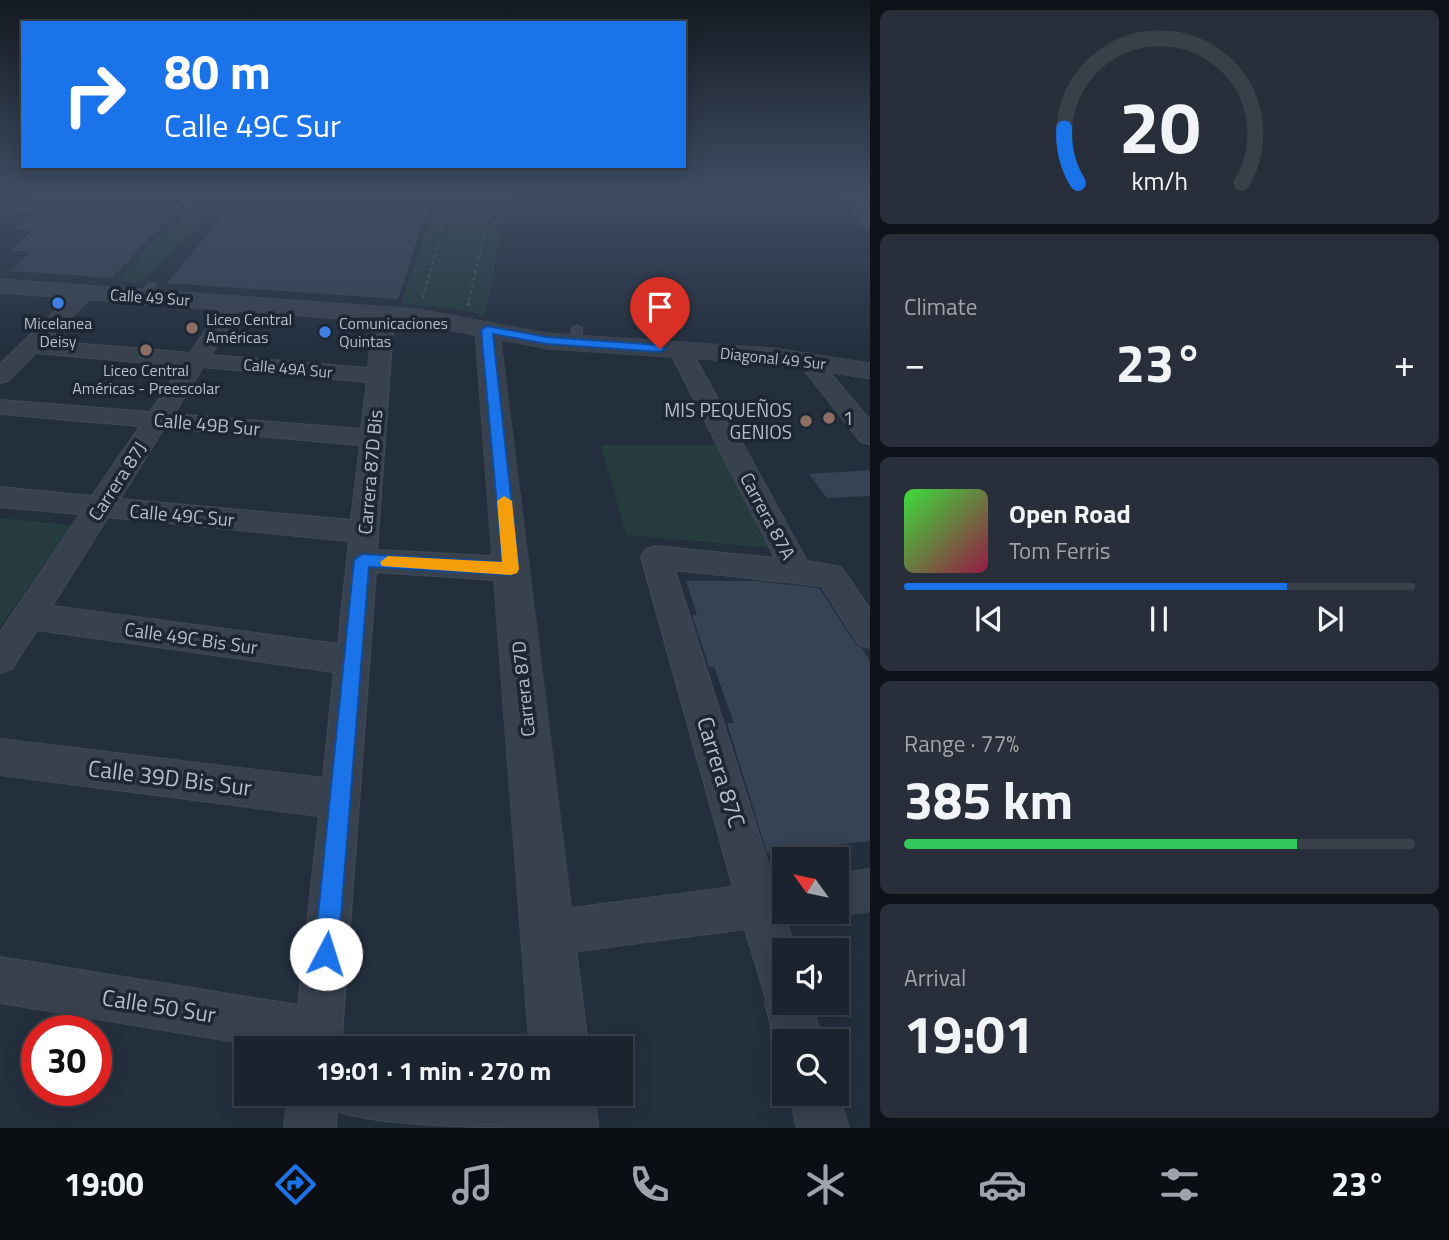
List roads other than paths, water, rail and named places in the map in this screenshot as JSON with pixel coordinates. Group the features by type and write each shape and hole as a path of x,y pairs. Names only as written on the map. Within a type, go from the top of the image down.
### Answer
{"street":[{"name":"Calle 49 Sur","path":"1,286 86,292 148,290 234,303 384,314"},
{"path":"0,376 86,292"},
{"name":"Carrera 87J","path":"0,659 234,303"},
{"name":"Diagonal 49 Sur","path":"384,314 418,317 521,338 576,336 680,350 807,360 870,371"},
{"name":"Carrera 87D Bis","path":"318,1036 384,314"},
{"name":"Carrera 87D","path":"475,327 511,569 558,1036"},
{"name":"Calle 49A Sur","path":"31,346 378,376"},
{"name":"Carrera 87A","path":"680,350 797,571"},
{"path":"807,360 870,436"},
{"name":"Calle 49B Sur","path":"0,407 373,438"},
{"name":"Calle 49C Sur","path":"0,497 100,507 511,569"},
{"name":"Carrera 87C","path":"772,903 656,557 797,571"},
{"path":"797,571 830,575 870,635"},
{"name":"Calle 49C Bis Sur","path":"29,615 352,660"},
{"name":"Calle 39D Bis Sur","path":"0,757 340,799"},
{"path":"849,892 870,890"},
{"path":"548,933 772,903"},
{"name":"Calle 50 Sur","path":"0,980 297,1036"},
{"path":"310,1128 312,1106"},
{"path":"421,1106 541,1128"},
{"path":"565,1106 567,1128"},
{"path":"817,1106 823,1128"}],"place":[{"name":"Micelanea Deisy","path":"58,303"},
{"name":"Liceo Central Américas","path":"192,328"},
{"name":"Comunicaciones Quintas","path":"325,332"},
{"name":"Liceo Central Américas - Preescolar","path":"146,350"},
{"name":"1","path":"829,418"},
{"name":"MIS PEQUEÑOS GENIOS","path":"806,421"}]}
